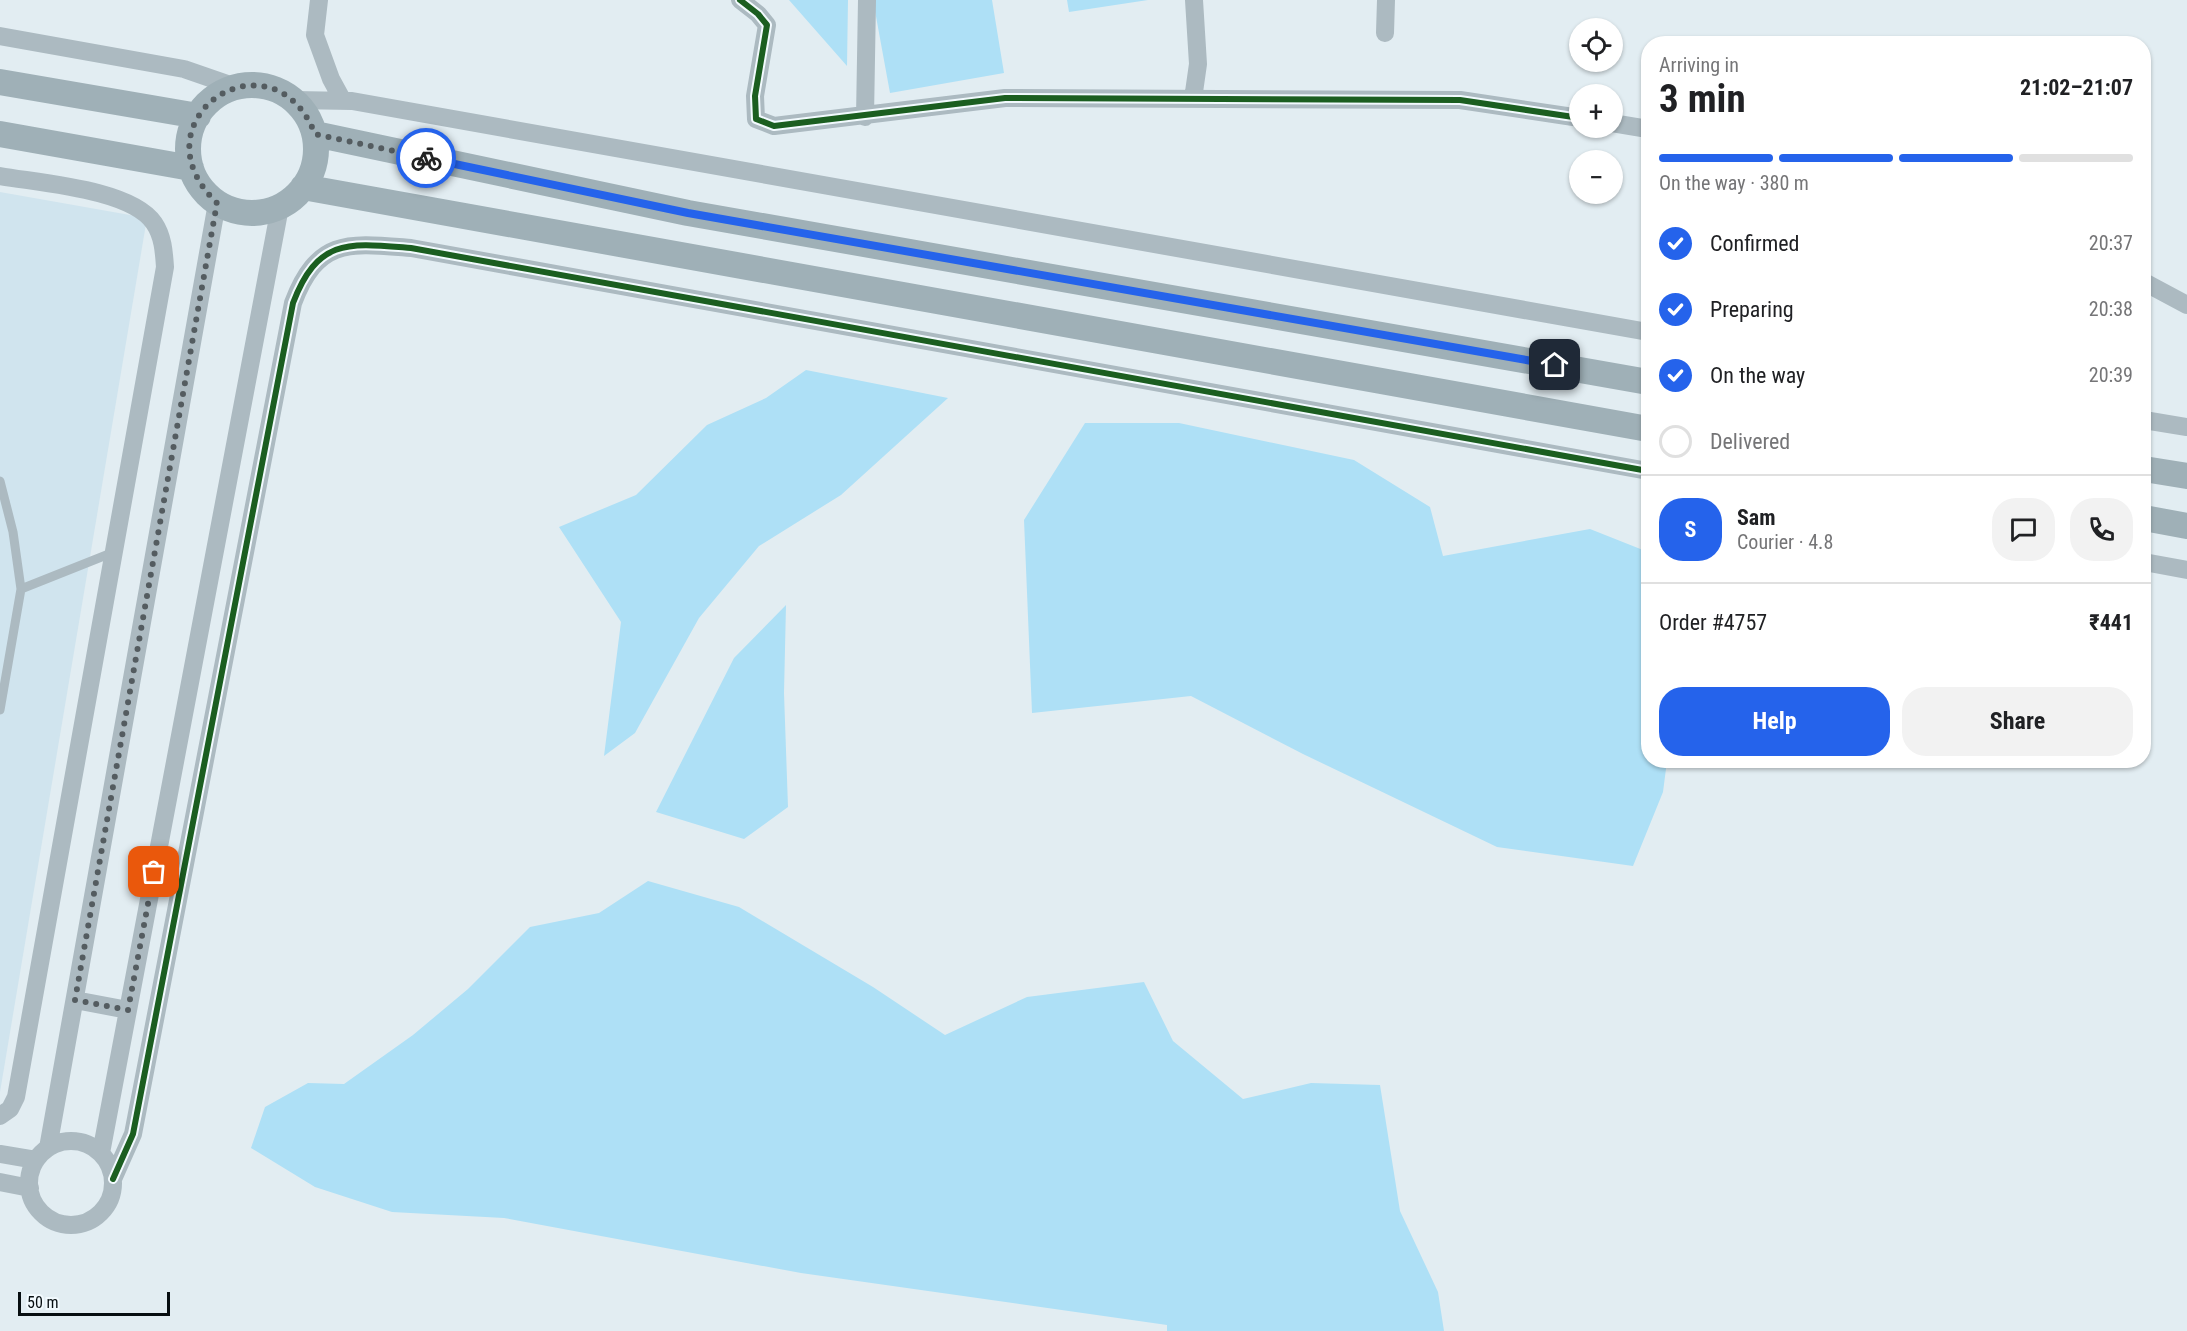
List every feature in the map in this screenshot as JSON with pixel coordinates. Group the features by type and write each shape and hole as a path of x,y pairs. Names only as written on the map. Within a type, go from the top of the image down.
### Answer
{"street":[{"path":"319,0 315,35 331,79 343,101"},
{"path":"740,0 758,14 767,25 755,96 756,119 774,126 865,117 1005,98 1460,100 1569,116"},
{"path":"865,117 867,0"},
{"path":"1193,99 1198,64 1194,0"},
{"path":"1385,33 1386,0"},
{"path":"0,36 184,69 236,87"},
{"path":"0,82 198,116"},
{"path":"256,85 276,89 294,100 307,115 315,134 316,155 311,176 298,195 280,207 259,213 237,212 217,203 201,188 191,168 188,148 192,128 198,116 217,96 236,87 256,85"},
{"path":"294,100 343,101 1641,331"},
{"path":"1623,125 1641,128"},
{"path":"0,134 191,168"},
{"path":"315,134 688,213 1641,381"},
{"path":"0,176 108,195 132,203 153,222 164,246 165,267 16,1097 10,1108 0,1116"},
{"path":"303,187 1641,428"},
{"path":"42,1154 75,1000 217,203"},
{"path":"101,1153 280,207"},
{"path":"113,1179 133,1134 293,303 302,279 312,265 334,250 354,245 411,248 1641,470"},
{"path":"2151,286 2187,305"},
{"path":"2151,421 2187,427"},
{"path":"2151,470 2187,477"},
{"path":"2151,519 2187,526"},
{"path":"2151,563 2187,570"},
{"path":"75,1000 128,1010"},
{"path":"76,1141 89,1145 101,1153 110,1165 113,1179 112,1193 102,1211 86,1223 72,1225 59,1224 47,1218 37,1208 30,1188 31,1169 42,1154 62,1142 76,1141"},
{"path":"0,1154 42,1154"},
{"path":"0,1182 30,1188"}],"lane":[{"path":"0,481 13,532 21,589 0,710"},
{"path":"21,589 114,552"}],"shaded area":[{"path":"789,0 848,0 847,66"},
{"path":"873,0 992,0 1004,73 890,93"},
{"path":"1067,0 1148,0 1069,12"},
{"path":"0,192 147,218 0,1092"},
{"path":"806,370 948,398 841,495 759,546 699,618 635,733 604,756 621,622 559,527 636,495 707,425 766,398"},
{"path":"1085,423 1179,423 1354,460 1430,507 1443,556 1590,529 1641,549 1641,768 1666,768 1663,792 1633,866 1497,847 1303,754 1191,696 1032,713 1024,520"},
{"path":"786,605 784,693 788,807 744,839 656,812 734,658"},
{"path":"648,881 739,907 873,987 945,1035 1027,997 1144,982 1173,1041 1243,1099 1311,1083 1380,1085 1400,1211 1438,1292 1444,1331 1167,1331 1167,1325 801,1273 504,1218 392,1212 315,1187 251,1148 265,1107 308,1083 344,1084 413,1035 468,989 530,927 599,913"}],"cycle path":[{"path":"740,0 758,14 767,25 755,96 756,119 774,126 1005,98 1460,100 1569,116"},
{"path":"113,1179 133,1134 293,303 303,281 313,266 325,255 353,246 411,248 1641,470"}],"way so far":[{"path":"154,872 128,1010 75,1000 217,203 201,188 191,168 188,148 192,128 202,110 217,96 236,87 256,85 276,89 294,100 307,115 315,134 426,158"}],"route":[{"path":"426,158 688,213 1555,365"}]}
